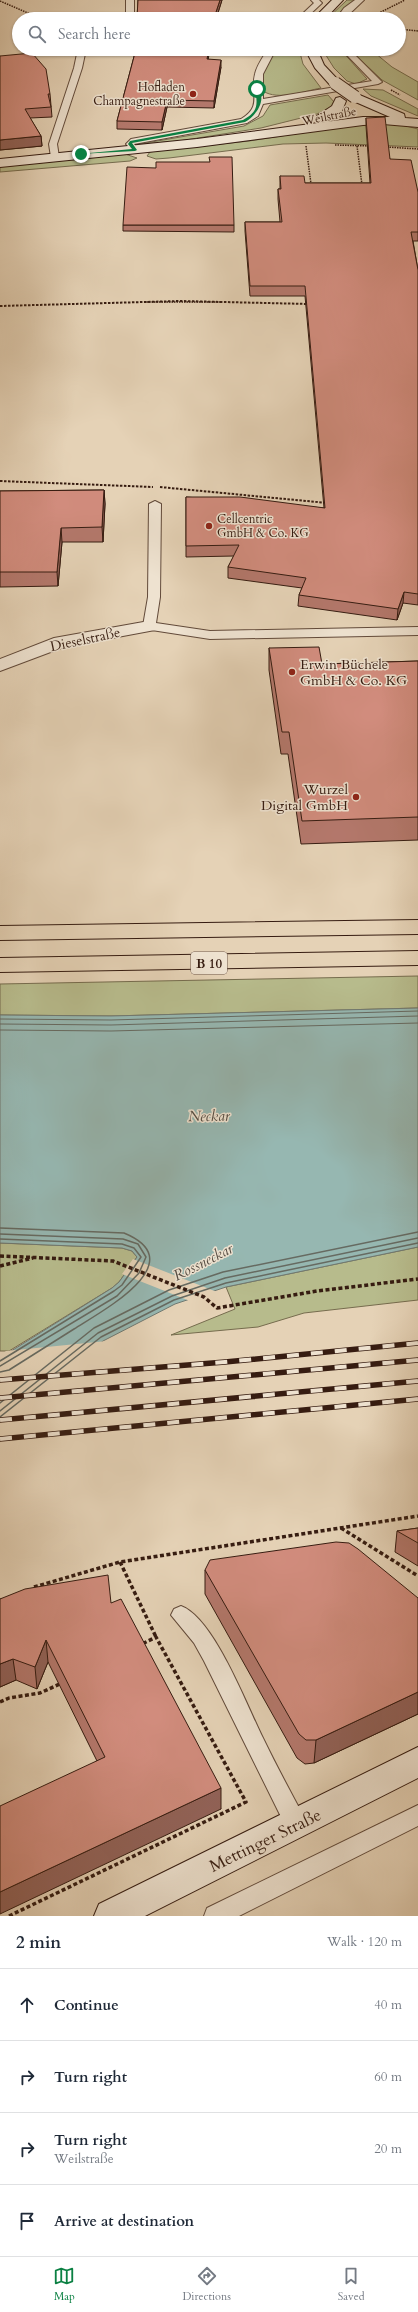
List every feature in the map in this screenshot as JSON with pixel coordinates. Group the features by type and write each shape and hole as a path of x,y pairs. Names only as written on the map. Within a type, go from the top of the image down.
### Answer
{"highway":[{"name":"B 10","path":"0,933 418,927"},
{"name":"B 10","path":"0,965 418,958"}],"street":[{"path":"326,12 338,0"},
{"path":"314,56 319,66 335,83 355,97 377,107"},
{"path":"324,116 338,108 340,101 335,83"},
{"path":"340,124 377,107"},
{"name":"Weilstraße","path":"238,138 272,127 377,107 418,123"},
{"name":"Weilstraße","path":"0,163 135,150 379,120 418,123"},
{"name":"Dieselstraße","path":"0,665 60,642 149,626"},
{"name":"Mettinger Straße","path":"111,1916 418,1762"}],"lane":[{"path":"130,0 130,12"},
{"path":"308,12 318,2 315,0"},
{"path":"345,12 360,0"},
{"path":"55,157 53,144 81,56"},
{"path":"135,150 130,144 131,142 244,121 255,114 259,102 257,89 259,69 267,56"},
{"path":"351,56 378,82"},
{"path":"259,102 378,82"},
{"path":"155,504 153,604 149,626 210,635 418,631"},
{"path":"181,1616 195,1628 218,1669 296,1824"},
{"path":"215,1916 418,1815"}],"path":[{"path":"381,12 405,0"},
{"path":"0,1 26,12"},
{"path":"406,30 418,31"},
{"path":"378,82 402,96"},
{"path":"306,145 311,186"},
{"path":"357,146 362,188"},
{"path":"0,306 172,301 311,304"},
{"path":"0,481 180,488 327,503"},
{"path":"0,1256 105,1260 125,1266 204,1297 217,1308 317,1291 418,1279"},
{"path":"0,1266 38,1257"},
{"path":"32,1588 120,1562 418,1516"},
{"path":"341,1528 418,1576"},
{"path":"9,1916 246,1802 156,1637 120,1562"},
{"path":"135,1647 156,1637"},
{"path":"0,1702 9,1698 40,1694 67,1680"}],"green space":[{"path":"347,0 355,0 340,12 334,12"},
{"path":"272,56 301,56 303,64 321,88 284,95 269,94 263,91 263,73"},
{"path":"326,56 346,56 367,79 356,84 347,81 334,68"},
{"path":"356,56 379,56 392,67 418,82 418,100 382,80"},
{"path":"363,89 383,90 418,109 418,116 371,96"},
{"path":"328,95 334,102 333,106 317,114 261,128 179,141 140,144 244,126 263,116 270,105"},
{"path":"359,124 398,124 418,129 418,147 326,143 283,144 169,158 156,159 147,156 150,152 156,151 249,141"},
{"path":"125,154 137,158 130,161 0,172 0,167"},
{"path":"418,976 418,1008 111,1016 0,1015 0,984"},
{"path":"0,1243 122,1248 132,1251 137,1257 119,1282 112,1288 9,1351 0,1351"},
{"path":"418,1247 418,1300 304,1313 258,1327 171,1335 235,1309 226,1287"}],"water":[{"path":"418,1008 418,1247 226,1287 175,1304 103,1341 0,1423 0,1358 112,1288 119,1282 137,1257 132,1251 122,1248 0,1243 0,1015 111,1016"}],"pier":[{"path":"133,1259 217,1292 190,1301 122,1274"},
{"path":"107,1341 0,1425 0,1355 6,1351"}],"building":[{"path":"138,0 220,0 216,12 137,12"},
{"path":"0,56 35,56 46,69 50,94 48,94 51,107 25,109 41,136 0,140"},
{"path":"134,56 208,56 207,59 221,60 214,101 167,100 162,122 117,121"},
{"path":"385,117 390,159 411,160 418,192 418,232 411,232 418,270 418,594 404,592 398,609 299,595 306,578 228,567 239,545 186,546 186,497 240,497 325,508 305,286 250,286 245,222 282,222 278,189 281,189 280,176 304,176 305,183 371,183 366,118"},
{"path":"209,157 232,157 234,225 123,225 127,167 156,168 156,162 210,162"},
{"path":"104,490 102,527 61,528 57,572 0,572 0,491"},
{"name":"Wurzel Digital GmbH","path":"319,647 322,664 418,661 418,817 302,821 289,732 282,732 269,648"},
{"path":"418,1528 418,1543 397,1531"},
{"path":"336,1542 349,1543 358,1549 418,1598 418,1692 316,1740 306,1740 299,1734 205,1570 210,1560"},
{"path":"108,1575 111,1603 121,1599 221,1788 0,1892 0,1806 105,1757 46,1640 35,1667 13,1659 0,1664 0,1599 25,1589"}],"railway":[{"path":"0,1380 225,1362 418,1343"},
{"path":"0,1398 418,1360"},
{"path":"0,1420 418,1381"},
{"path":"0,1439 418,1399"}],"place":[{"name":"Hofladen Champagnestraße","path":"193,94"},
{"name":"Cellcentric GmbH & Co. KG","path":"209,526"},
{"name":"Erwin Büchele GmbH & Co. KG","path":"292,672"},
{"name":"Wurzel Digital GmbH","path":"356,797"}],"route":[{"path":"81,154 135,150 130,144 133,141 176,135 240,123 251,118 255,114 259,102 257,89"}],"water label":[{"name":"Neckar","path":"209,1116"},
{"name":"Rossneckar","path":"203,1262"}]}
